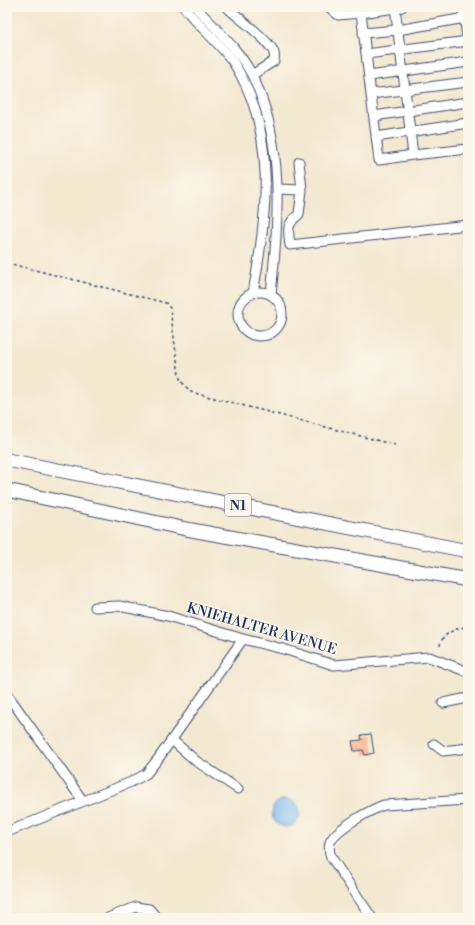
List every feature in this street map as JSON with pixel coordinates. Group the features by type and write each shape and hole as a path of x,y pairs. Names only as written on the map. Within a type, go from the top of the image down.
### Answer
{"highway":[{"name":"N1","path":"7,460 468,551"},
{"name":"N1","path":"7,490 186,529 468,580"}],"street":[{"path":"184,7 232,61 251,96 258,124 266,185 261,247 253,293"},
{"path":"196,7 239,55 252,75 268,120 278,189 277,230 271,294"},
{"path":"227,7 264,40 275,55 274,61 252,75"},
{"path":"329,7 338,15 398,7 400,50 413,155"},
{"path":"463,7 468,45"},
{"path":"361,13 380,160 468,149"},
{"path":"363,33 398,30 465,18"},
{"path":"366,54 468,41"},
{"path":"369,76 468,62"},
{"path":"371,94 468,82"},
{"path":"374,116 468,102"},
{"path":"376,137 468,123"},
{"path":"299,162 302,190 299,214 290,221 288,228 290,245 468,225"},
{"path":"278,189 302,190"},
{"path":"265,292 271,294 280,304 282,310 281,322 271,333 256,336 249,333 243,328 238,314 242,301 253,293 265,292"},
{"name":"KNIEHALTER AVENUE","path":"95,607 119,606 168,616 334,665 429,657 468,672"},
{"path":"7,832 140,778 152,767 243,639"},
{"path":"7,695 83,801"},
{"path":"443,703 468,698"},
{"path":"172,740 196,761 238,789"},
{"path":"434,744 443,752 468,748"},
{"path":"372,918 331,857 329,845 332,838 366,812 376,807 384,805 468,800"},
{"path":"108,918 136,907 149,909 158,918"}],"path":[{"path":"7,263 166,303 170,308 179,375 181,382 190,392 395,444"},
{"path":"440,646 443,639 457,628 468,627"}],"water":[{"path":"286,799 296,803 300,813 296,823 286,827 276,823 272,813 276,803"}],"building":[{"path":"371,734 374,753 365,755 363,750 354,751 352,741 362,740 361,735"}]}
